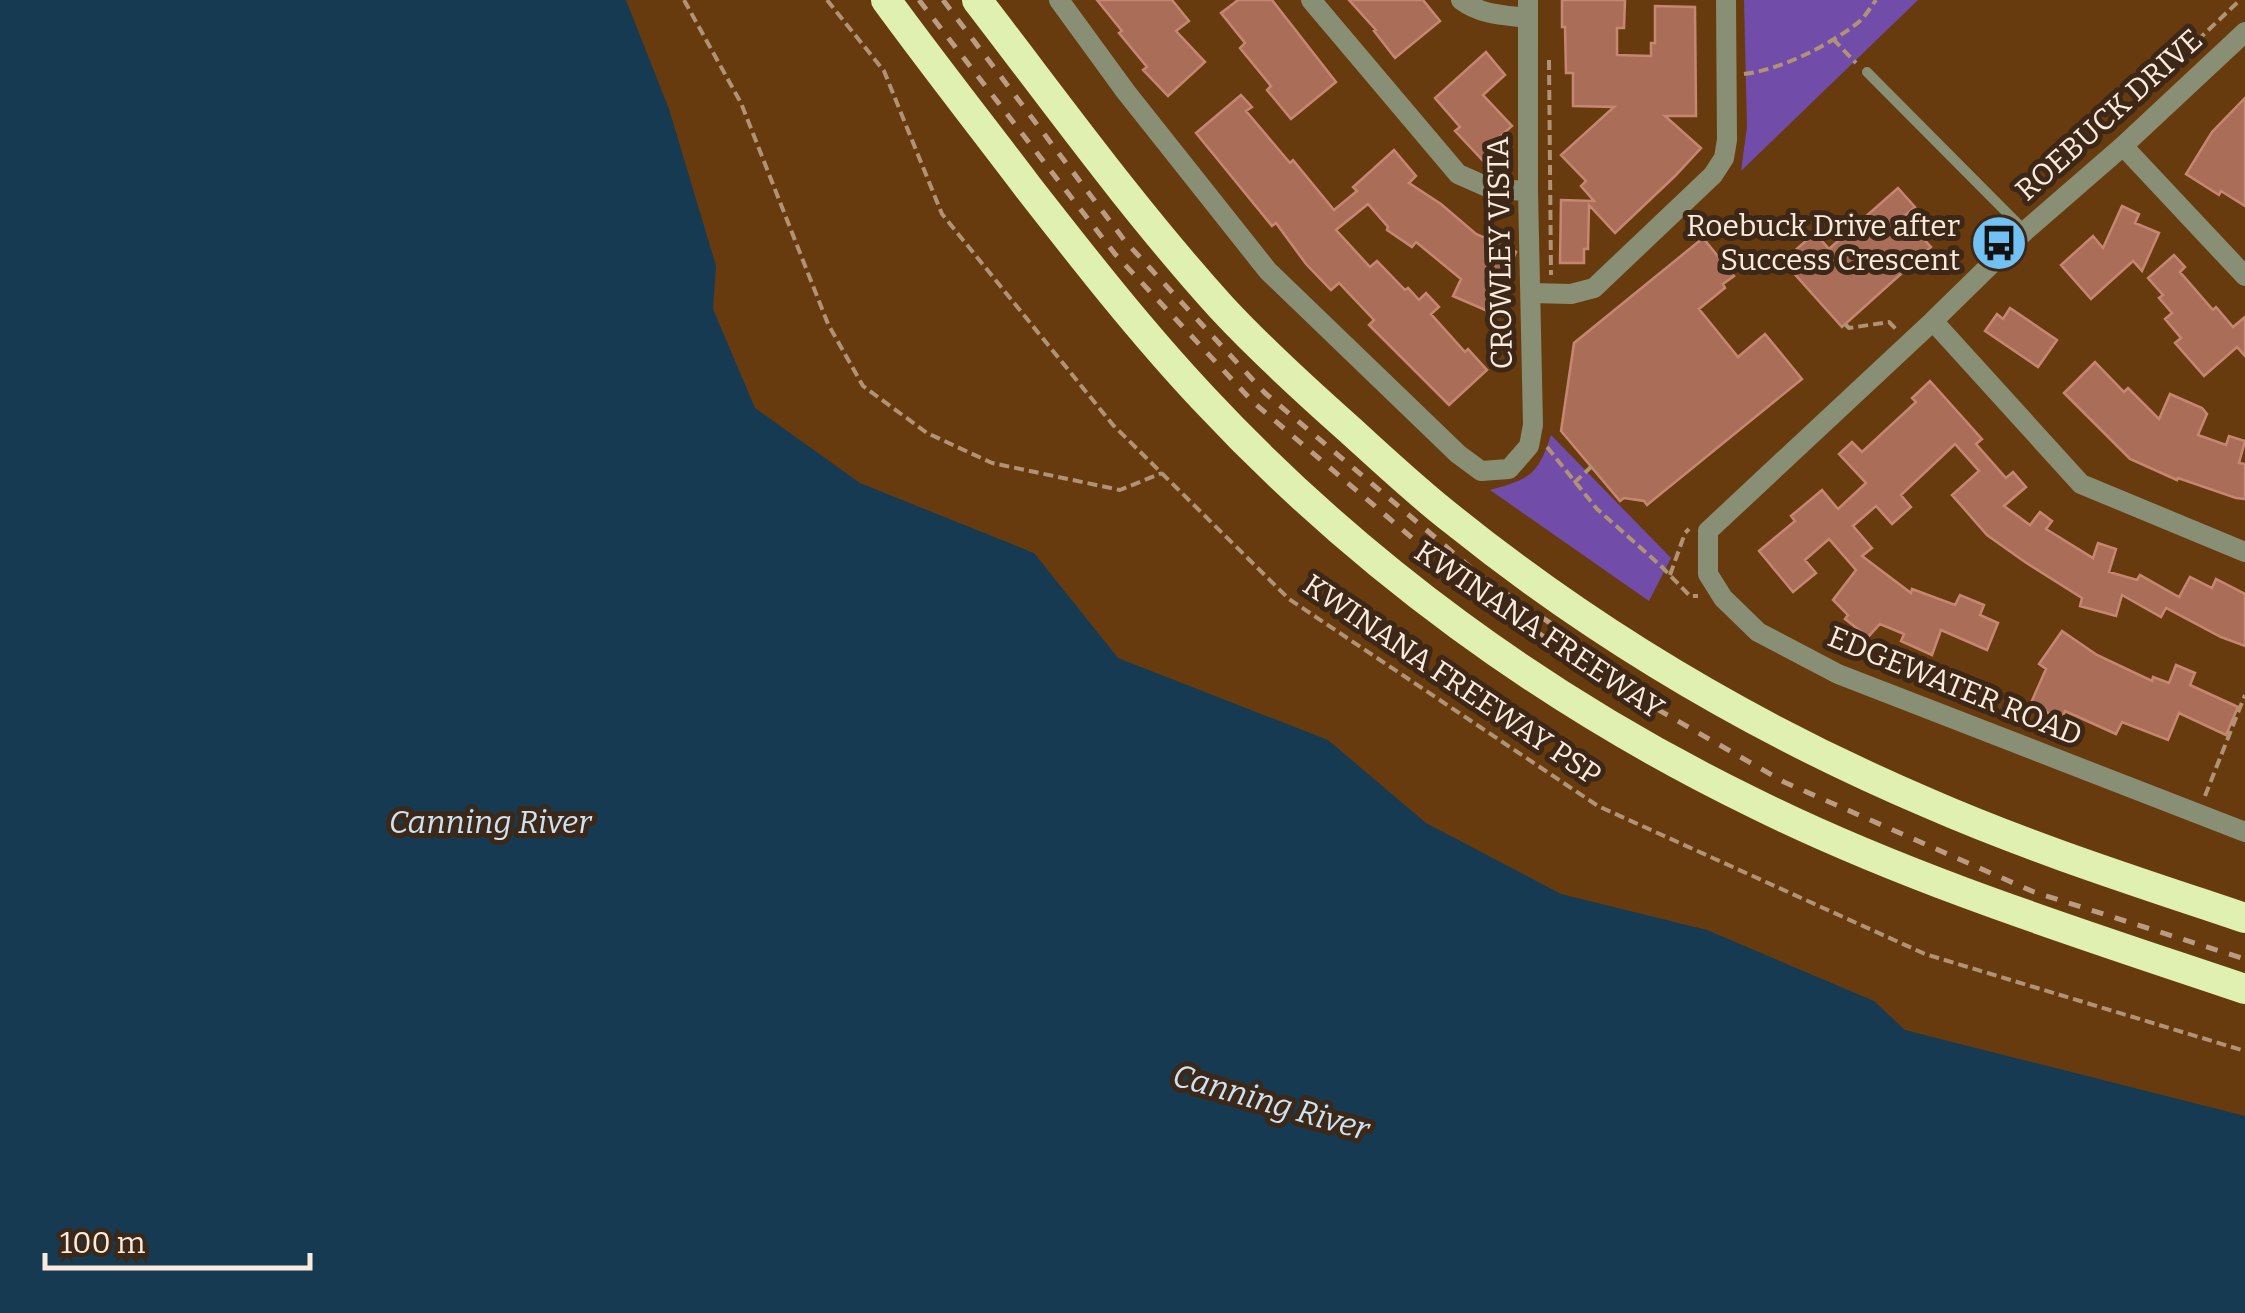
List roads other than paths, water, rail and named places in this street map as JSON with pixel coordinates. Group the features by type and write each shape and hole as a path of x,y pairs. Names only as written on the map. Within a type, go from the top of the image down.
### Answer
{"highway":[{"name":"KWINANA FREEWAY","path":"886,0 1081,256 1159,351 1338,530 1441,613 1608,726 1752,803 1890,863 2022,914 2245,989"},
{"name":"KWINANA FREEWAY","path":"977,0 1147,222 1224,310 1400,475 1502,558 1652,660 1818,751 1992,829 2245,918"}],"street":[{"name":"CROWLEY VISTA","path":"1059,0 1148,120 1268,270 1458,454 1481,470 1509,469 1529,446 1532,424 1541,294 1528,191 1528,9"},
{"path":"1311,0 1458,174 1492,189 1528,191"},
{"path":"1461,0 1489,13 1528,9"},
{"path":"1541,294 1571,294 1594,288 1714,175 1728,140 1726,0"},
{"name":"ROEBUCK DRIVE","path":"1708,531 1933,322 2024,231 2123,146 2245,32"},
{"path":"2123,146 2245,276"},
{"path":"1933,322 2081,484 2245,552"},
{"name":"EDGEWATER ROAD","path":"1708,531 1708,574 1723,598 1758,632 1838,674 2245,832"}],"lane":[{"path":"1868,72 2024,231"}],"water":[{"name":"Canning River","path":"0,0 626,0 669,109 716,266 713,309 755,408 860,483 1034,553 1118,658 1328,740 1426,823 1561,894 1707,930 1874,1001 1905,1030 2245,1116 2245,1313 0,1313"}],"railway":[{"path":"919,0 1115,254 1253,402 1473,590 1629,693 1784,782 2034,892 2245,959"},
{"path":"943,0 1125,241 1265,393 1483,578 1571,637"}],"place":[{"name":"Roebuck Drive after Success Crescent","path":"1999,243"}]}
